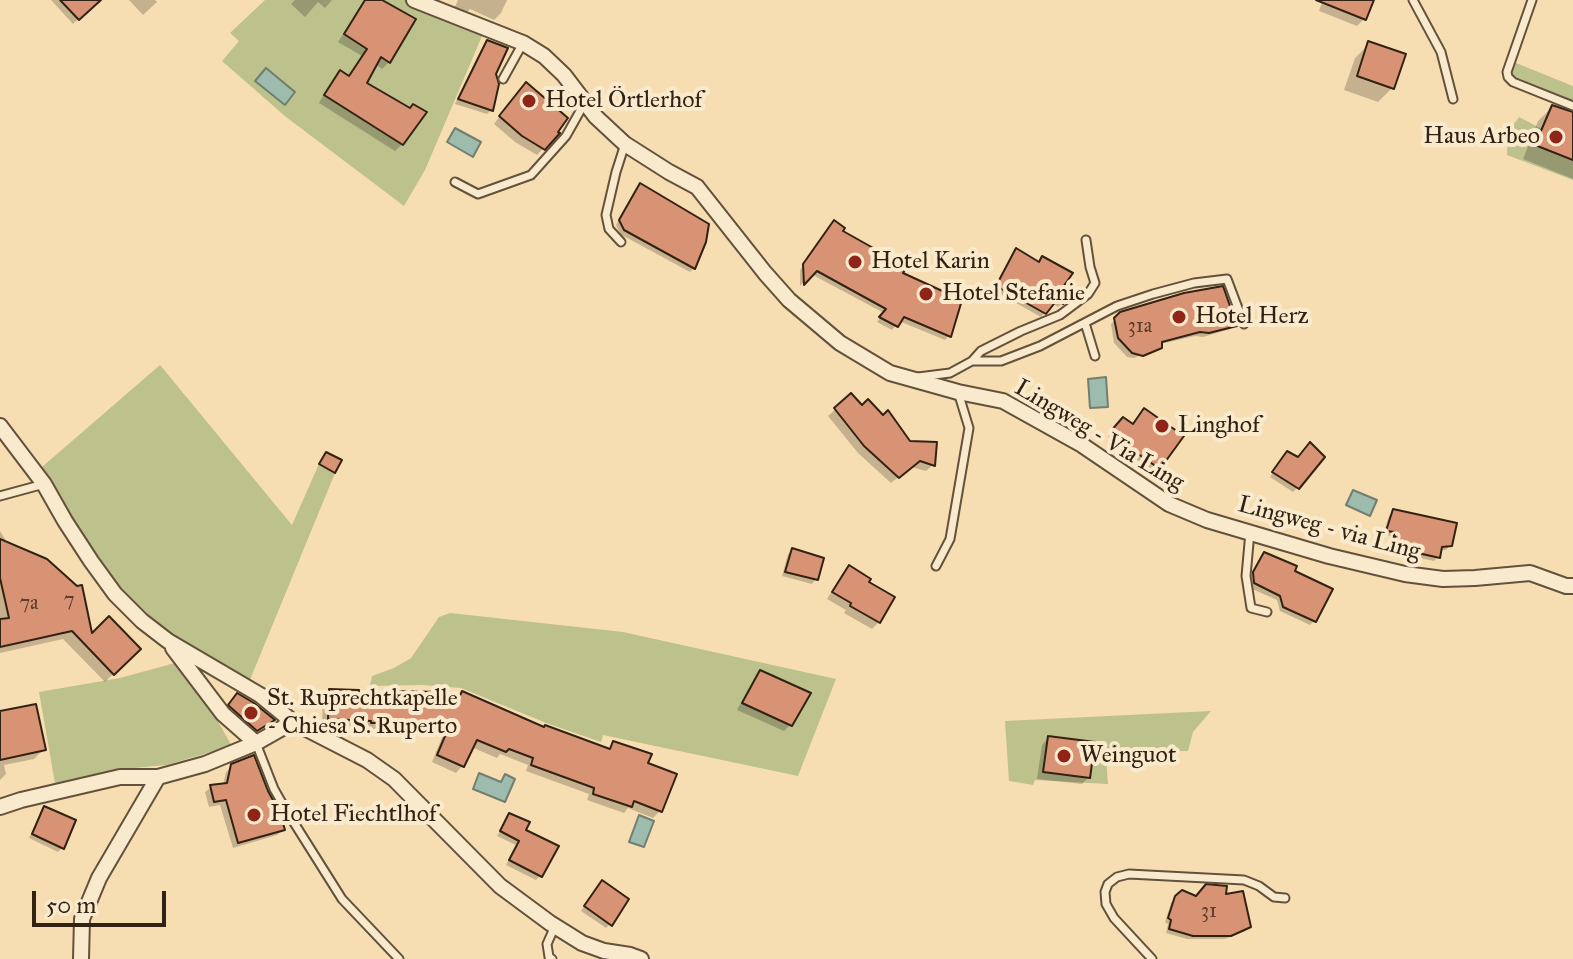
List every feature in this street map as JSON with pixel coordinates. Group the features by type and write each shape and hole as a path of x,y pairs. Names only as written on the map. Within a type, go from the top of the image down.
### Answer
{"street":[{"name":"Lingweg - Via Ling","path":"427,2 523,43 544,56 564,75 596,117 625,144 697,187 789,300 840,343 890,373 1003,401 1082,445 1169,504 1215,522"},
{"path":"0,426 44,484 65,521 115,594 142,621 168,641 260,695 293,722 367,760 394,779 500,886 555,926 611,956 630,955 641,959"},
{"name":"Lingweg - via Ling","path":"1215,522 1329,556 1405,574 1443,579 1530,573 1573,586"},
{"path":"168,641 223,714 256,743"},
{"path":"0,807 120,777 158,777 205,764 256,743 293,722"},
{"path":"81,959 82,919 93,891 158,777"}],"lane":[{"path":"1413,0 1441,52 1453,99"},
{"path":"1532,0 1507,72 1508,77 1513,82 1573,106"},
{"path":"503,79 523,43"},
{"path":"455,182 478,194 531,175 566,136 585,102"},
{"path":"621,242 609,229 606,215 625,144"},
{"name":"Lingweg - Via Ling","path":"907,378 950,373 972,361 981,351 1060,315 1088,294 1095,283 1086,240"},
{"name":"Lingweg - Via Ling","path":"972,361 1001,361 1040,346 1117,306 1194,283 1227,279 1244,324"},
{"path":"1085,323 1095,356"},
{"path":"936,566 950,539 969,428 958,392"},
{"path":"0,496 44,484"},
{"name":"Lingweg - Via Ling","path":"1250,532 1246,576 1251,608 1267,612"},
{"path":"256,743 274,789 342,899 399,959"},
{"path":"1152,959 1114,918 1106,904 1108,884 1117,877 1129,874 1244,880 1274,897 1285,898"},
{"path":"552,959 547,944 555,926"}],"green space":[{"path":"265,0 411,0 485,29 425,170 404,206 286,117 222,61 239,41 230,33"},
{"path":"1511,61 1573,86 1573,106 1508,77"},
{"path":"1519,117 1542,129 1536,145 1573,160 1573,180 1507,155 1508,132"},
{"path":"160,365 292,525 319,464 335,473 247,687 142,621 35,473"},
{"path":"450,613 623,632 836,679 798,776 603,735 601,742 461,688 370,686 372,676 411,658 439,617"},
{"path":"175,663 212,711 232,746 166,765 123,769 55,783 39,692 120,678"},
{"path":"1211,711 1193,732 1188,751 1135,752 1132,757 1106,756 1108,784 1035,780 1033,785 1009,781 1005,721"}],"shaded area":[{"path":"266,68 295,92 285,105 255,81"},
{"path":"455,128 481,142 473,157 447,142"},
{"path":"1106,377 1108,407 1090,408 1088,379"},
{"path":"1353,490 1377,500 1370,516 1346,505"},
{"path":"479,773 501,782 505,774 515,779 505,802 473,789"},
{"path":"639,815 654,821 644,847 629,842"}],"building":[{"path":"60,0 101,0 79,20"},
{"path":"365,0 382,0 416,19 390,63 381,57 367,83 410,108 413,104 427,112 403,145 324,95 340,70 349,76 367,49 344,34"},
{"path":"1316,0 1374,0 1366,20"},
{"path":"487,40 508,48 496,74 499,84 493,111 458,99"},
{"path":"1368,41 1406,54 1394,89 1357,76"},
{"path":"526,82 568,118 545,150 522,136 499,116"},
{"name":"Haus Arbeo","path":"1552,105 1573,112 1573,160 1535,145"},
{"path":"640,183 709,224 706,242 695,269 624,230 619,220"},
{"path":"834,220 845,228 843,231 907,267 903,273 962,300 951,337 904,317 898,327 879,317 886,309 817,271 804,285 803,264"},
{"path":"1016,248 1039,262 1042,256 1073,273 1063,287 1076,293 1063,304 1057,300 1046,314 996,286"},
{"path":"1223,286 1237,326 1162,342 1162,348 1143,356 1132,353 1118,338 1114,318 1120,312 1184,293"},
{"path":"851,393 862,405 868,399 883,415 888,410 910,441 937,442 935,466 920,461 899,478 864,446 834,408"},
{"path":"1144,408 1184,436 1160,469 1110,432 1123,417 1133,424"},
{"path":"1310,442 1325,457 1299,489 1272,472 1287,451 1298,457"},
{"path":"326,452 342,460 335,473 319,464"},
{"path":"1393,509 1457,523 1452,546 1442,547 1440,558 1391,547 1395,532 1386,531"},
{"path":"0,539 47,559 77,586 82,585 92,633 109,616 141,649 114,675 72,631 0,647 0,619 9,618 0,578"},
{"path":"792,548 824,558 818,580 785,572"},
{"path":"1264,552 1297,566 1295,571 1333,589 1316,622 1283,607 1280,596 1254,583 1253,572"},
{"path":"849,565 871,579 869,582 895,597 880,623 832,592"},
{"path":"760,670 811,693 792,726 742,703"},
{"path":"329,689 359,690 358,704 387,705 387,691 442,692 459,698 462,691 544,727 610,749 613,741 652,754 648,763 677,774 662,812 634,801 632,807 593,794 594,788 531,765 533,758 509,749 506,752 477,740 464,767 437,755 448,729 387,729 386,723 328,719"},
{"name":"St. Ruprechtkapelle - Chiesa S. Ruperto","path":"237,693 275,720 257,731 228,705"},
{"path":"36,704 46,750 0,760 0,711"},
{"path":"1048,736 1095,742 1090,778 1043,772"},
{"path":"254,755 285,830 238,843 226,800 214,802 210,785 227,783 231,764"},
{"path":"44,806 76,820 64,849 32,834"},
{"path":"509,813 530,822 526,830 559,846 542,877 509,860 519,841 500,831"},
{"path":"602,880 629,899 612,926 584,906"},
{"path":"1206,884 1227,886 1226,894 1243,891 1251,927 1231,936 1193,936 1169,929 1171,920 1168,918 1175,896 1182,890 1196,896"}],"place":[{"name":"Hotel Örtlerhof","path":"529,101"},
{"name":"Haus Arbeo","path":"1556,137"},
{"name":"Hotel Karin","path":"855,262"},
{"name":"Hotel Stefanie","path":"926,294"},
{"name":"Hotel Herz","path":"1179,317"},
{"name":"Linghof","path":"1162,426"},
{"name":"St. Ruprechtkapelle - Chiesa S. Ruperto","path":"251,713"},
{"name":"Weinguot","path":"1064,756"},
{"name":"Hotel Fiechtlhof","path":"254,815"}]}
